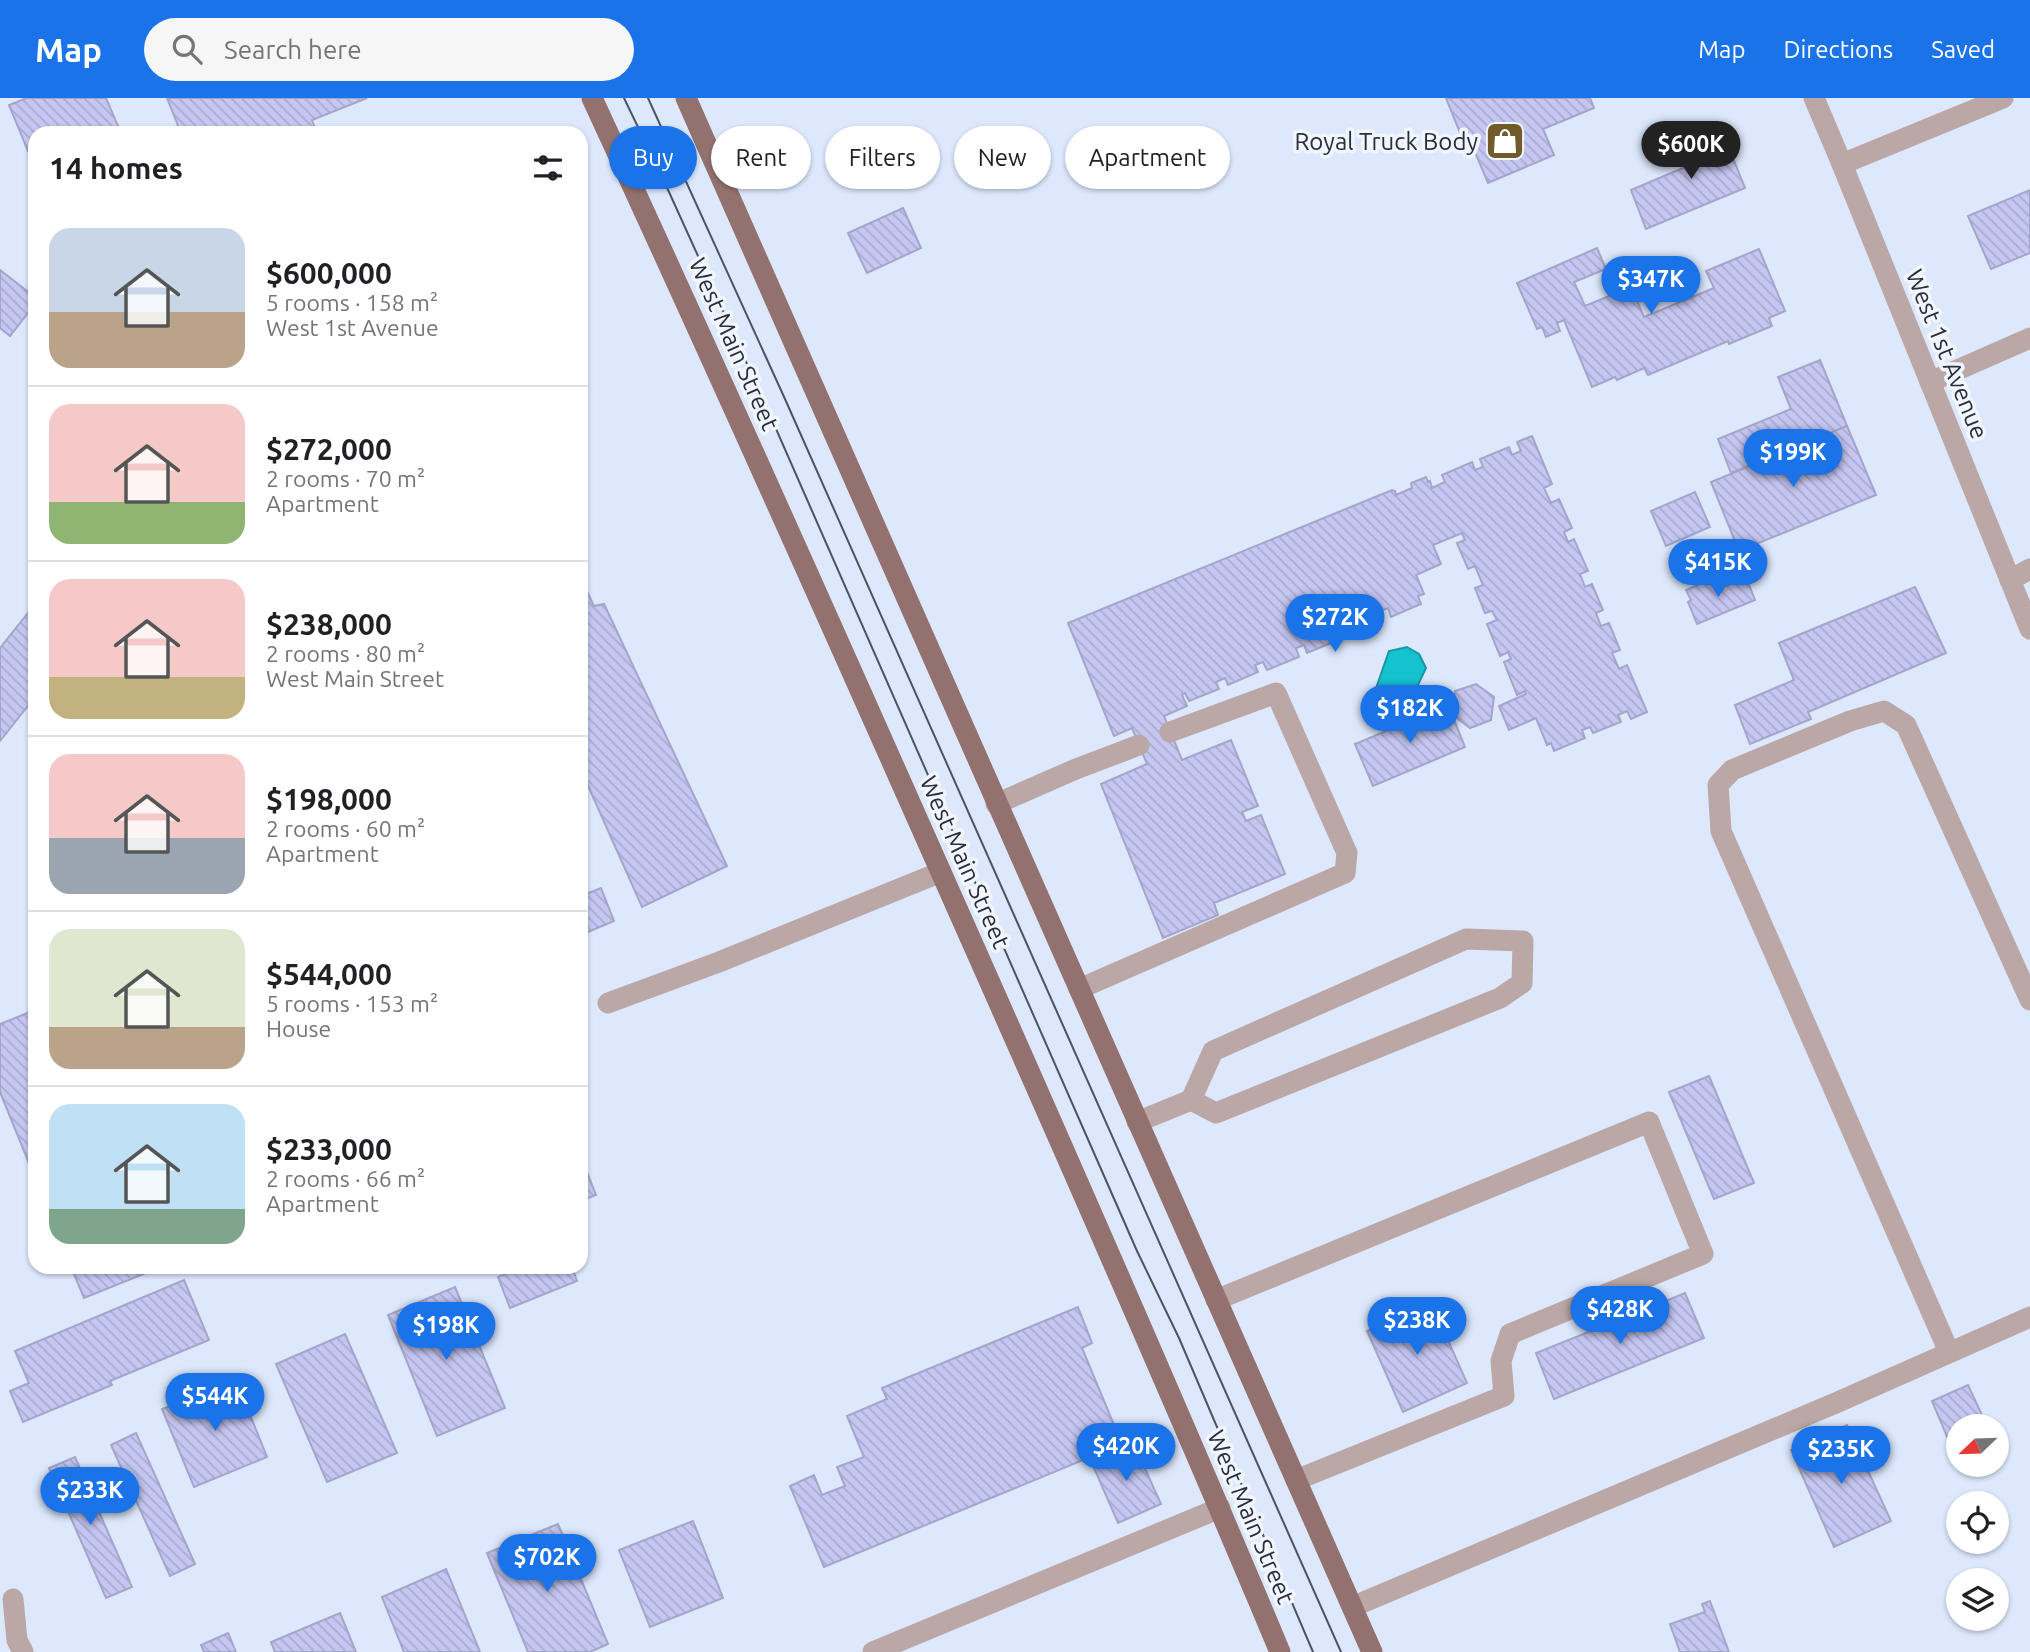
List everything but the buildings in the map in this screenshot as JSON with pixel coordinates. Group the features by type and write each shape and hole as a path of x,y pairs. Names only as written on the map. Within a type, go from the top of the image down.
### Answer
{"main road":[{"name":"West Main Street","path":"592,98 722,379 1047,1110 1280,1652"},
{"path":"685,98 1372,1652"}],"street":[{"name":"West 1st Avenue","path":"1814,98 2030,629"},
{"path":"1842,164 2003,98"},
{"path":"1930,382 2030,338"},
{"path":"2010,580 2030,569"},
{"path":"1079,989 1345,873 1347,853 1276,693 1170,732"},
{"path":"1949,1352 1720,831 1718,785 1732,770 1850,721 1884,711 1906,725 2030,1000"},
{"path":"996,804 1139,745"},
{"path":"608,1003 719,962 941,872"},
{"path":"1138,1122 1191,1100 1213,1051 1466,939 1523,941 1522,983 1500,998 1216,1113 1191,1100"},
{"path":"1216,1300 1649,1122 1703,1254 1510,1334 1500,1361 1504,1396 1296,1480"},
{"path":"1352,1607 1839,1402 2030,1317"},
{"path":"873,1652 1220,1508"},
{"path":"13,1599 17,1640 23,1652"}],"water":[{"path":"1407,647 1419,654 1426,668 1406,710 1384,715 1373,697 1389,651"}],"tram line":[{"path":"624,98 762,397 1137,1251 1179,1338 1313,1652"},
{"path":"648,98 785,399 1341,1652"}],"place":[{"name":"Royal Truck Body","path":"1505,141"}]}
